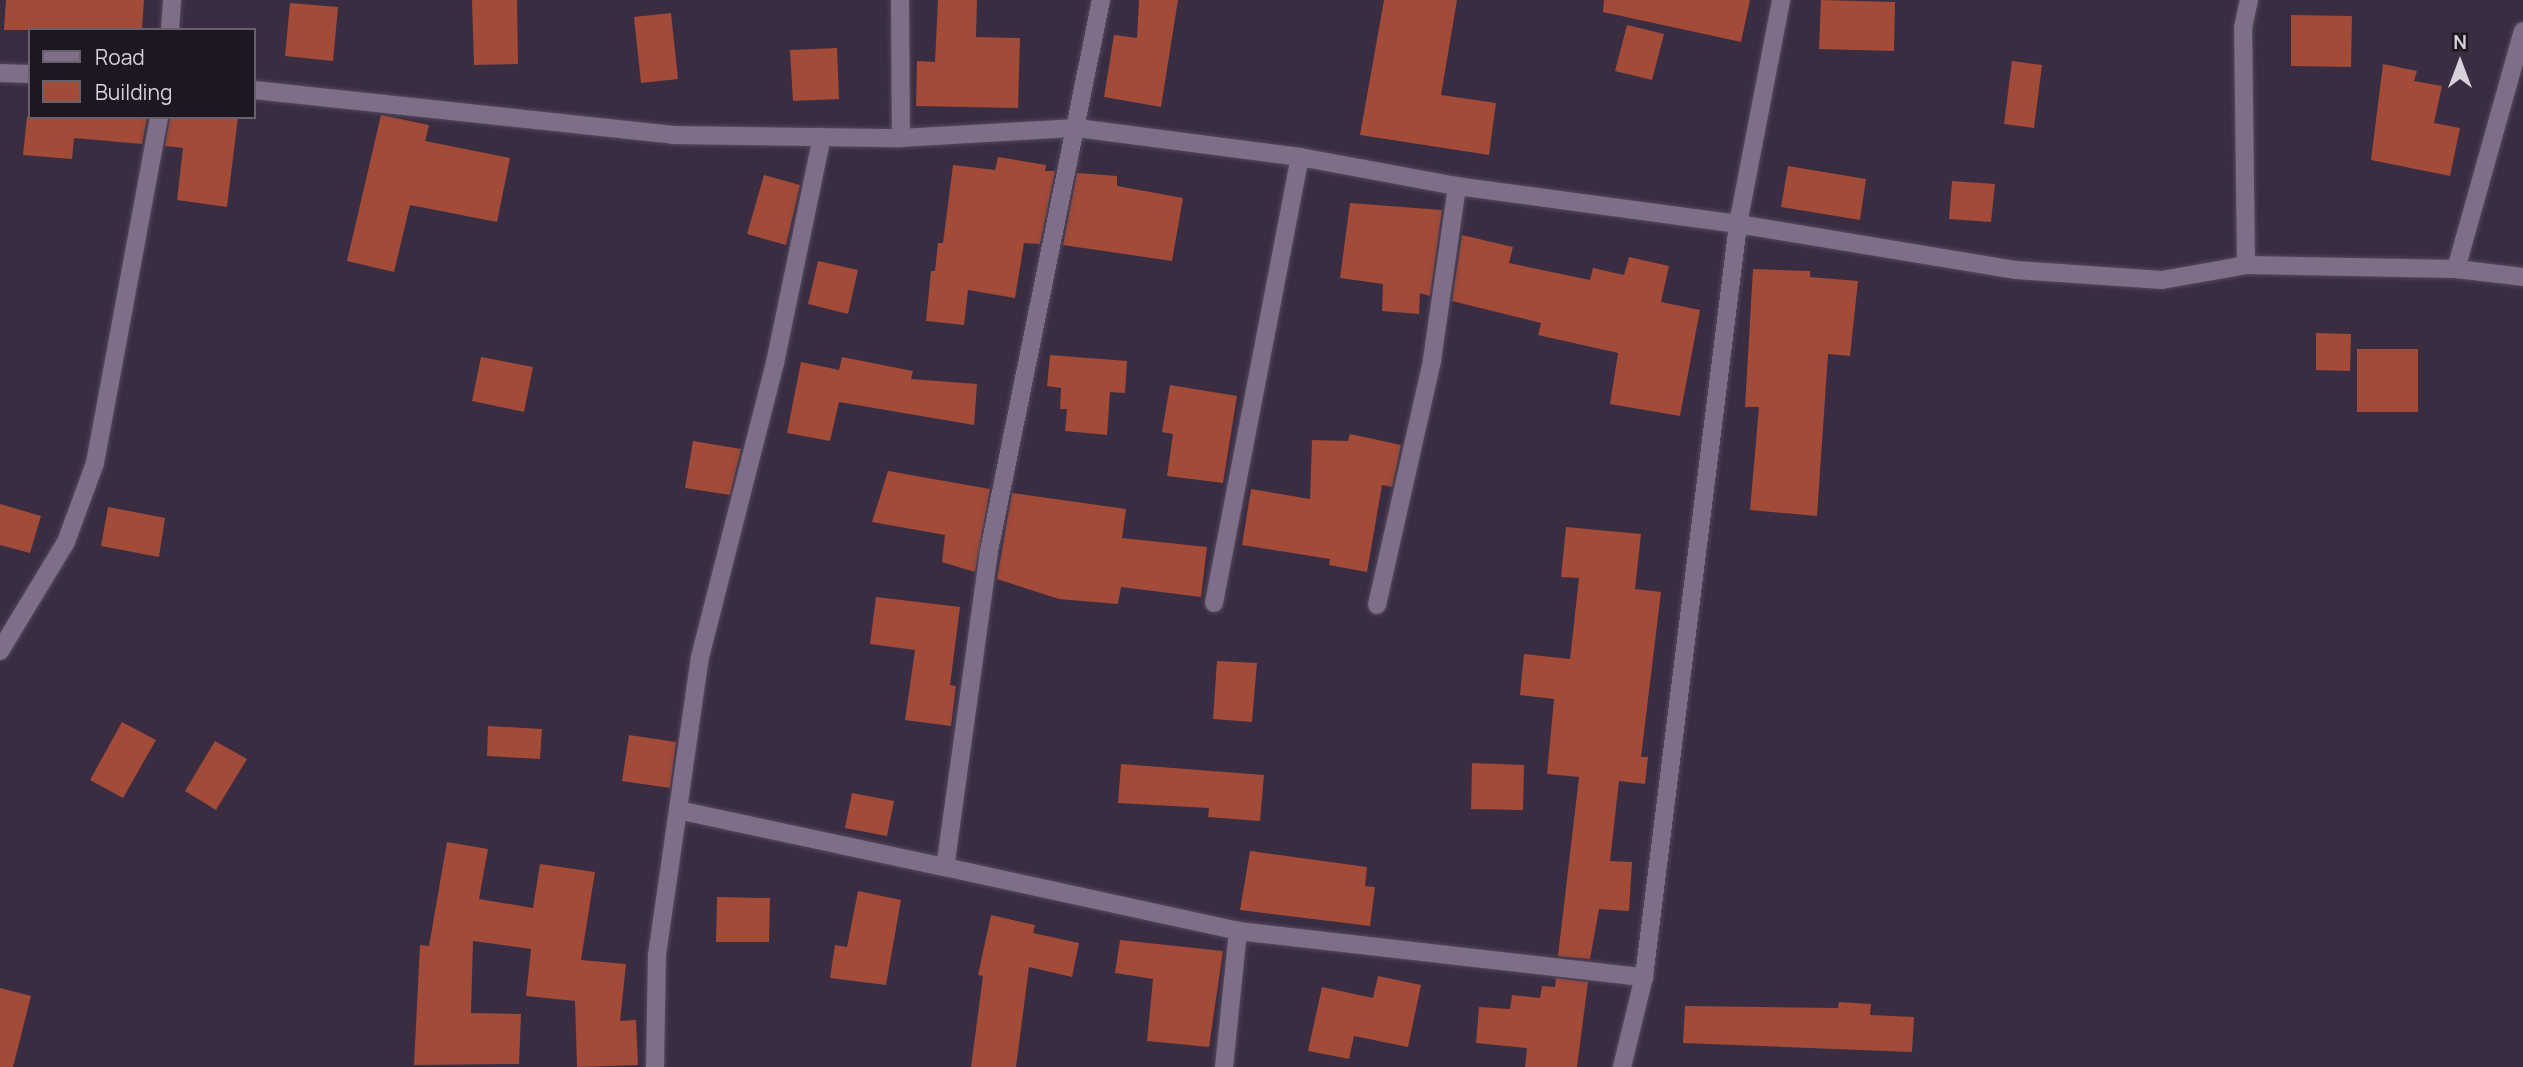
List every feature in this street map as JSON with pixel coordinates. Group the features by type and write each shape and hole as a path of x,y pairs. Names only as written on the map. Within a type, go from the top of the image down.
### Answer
{"street":[{"path":"170,28 172,0"},
{"path":"900,0 901,138"},
{"path":"945,867 989,551 1101,0"},
{"path":"1622,1067 1644,977 1738,224 1781,0"},
{"path":"2246,265 2243,28 2249,0"},
{"path":"2456,269 2523,31"},
{"path":"0,73 28,74"},
{"path":"256,90 673,135 901,138 1077,128 1300,157 1457,186 1738,224 2016,270 2162,279 2246,265 2456,269 2523,277"},
{"path":"0,651 66,542 95,463 159,119"},
{"path":"655,1067 657,955 699,657 775,363 822,137"},
{"path":"1214,603 1300,157"},
{"path":"1377,606 1432,360 1457,186"},
{"path":"678,810 1238,931 1644,977"},
{"path":"1224,1067 1238,931"}],"building":[{"path":"6,0 144,0 142,28 4,30"},
{"path":"472,0 517,0 518,64 474,65"},
{"path":"938,0 977,0 976,37 1020,38 1018,108 916,106 917,61 935,62"},
{"path":"1139,0 1178,0 1161,107 1104,97 1114,35 1137,38"},
{"path":"1384,0 1457,0 1441,95 1496,103 1489,155 1360,135"},
{"path":"1604,0 1750,0 1741,42 1603,12"},
{"path":"1821,0 1895,2 1894,51 1819,49"},
{"path":"290,3 338,7 333,61 285,56"},
{"path":"671,13 678,79 641,83 634,17"},
{"path":"2291,15 2352,16 2351,67 2291,66"},
{"path":"1627,25 1664,34 1652,80 1615,71"},
{"path":"837,48 839,99 793,101 790,50"},
{"path":"2012,61 2042,65 2034,128 2004,124"},
{"path":"2383,64 2417,71 2414,81 2442,86 2434,123 2460,128 2450,176 2371,160"},
{"path":"381,115 429,125 425,141 510,158 497,222 410,205 394,272 347,261"},
{"path":"27,117 147,119 142,144 74,138 72,159 23,155"},
{"path":"170,119 238,119 227,207 177,200 183,148 165,146"},
{"path":"998,157 1046,165 1045,171 1055,171 1040,244 1024,243 1015,298 968,290 964,325 926,321 931,271 935,271 938,243 943,243 953,165 995,170"},
{"path":"1788,166 1866,179 1860,220 1781,207"},
{"path":"1077,173 1117,176 1117,186 1183,198 1172,261 1063,245"},
{"path":"764,175 800,185 786,245 747,234"},
{"path":"1952,181 1995,184 1991,222 1949,219"},
{"path":"1350,203 1442,210 1430,296 1420,293 1419,314 1382,311 1383,284 1340,278"},
{"path":"1462,235 1513,247 1509,263 1590,280 1593,268 1624,275 1629,257 1669,266 1661,302 1700,310 1680,416 1610,404 1618,353 1538,335 1541,323 1452,301"},
{"path":"818,261 858,270 848,314 808,304"},
{"path":"1753,269 1810,271 1810,277 1858,281 1850,356 1828,354 1817,516 1750,510 1759,407 1745,407"},
{"path":"2316,333 2351,334 2350,371 2316,370"},
{"path":"2357,349 2418,349 2418,412 2357,412"},
{"path":"1050,355 1127,361 1125,393 1110,392 1107,435 1065,431 1067,409 1060,409 1061,388 1047,386"},
{"path":"481,357 533,367 524,412 472,401"},
{"path":"842,357 913,371 911,379 977,384 974,425 839,402 830,441 787,433 801,362 839,370"},
{"path":"1170,385 1237,396 1223,483 1167,476 1173,434 1162,432"},
{"path":"1350,434 1401,445 1392,487 1382,485 1367,572 1329,565 1330,559 1242,545 1251,489 1310,499 1312,440 1348,441"},
{"path":"693,441 741,449 730,495 685,488"},
{"path":"888,471 990,489 975,572 942,562 945,535 872,522"},
{"path":"1012,493 1126,509 1122,538 1207,547 1201,597 1121,587 1118,604 1059,599 997,579"},
{"path":"0,504 41,516 30,553 0,545"},
{"path":"108,507 165,518 159,557 101,546"},
{"path":"1566,527 1641,534 1635,589 1661,592 1641,757 1648,757 1645,784 1619,781 1610,861 1632,862 1629,911 1599,909 1590,959 1558,956 1579,777 1547,774 1554,699 1520,695 1524,654 1570,659 1579,578 1561,577"},
{"path":"876,597 960,607 950,685 956,686 951,726 905,720 915,650 870,644"},
{"path":"1217,661 1257,663 1252,722 1213,719"},
{"path":"122,722 156,740 123,798 90,780"},
{"path":"488,726 542,729 540,759 487,756"},
{"path":"629,735 676,742 670,788 622,781"},
{"path":"215,741 247,759 216,810 185,791"},
{"path":"1472,763 1524,765 1523,810 1471,809"},
{"path":"1121,764 1264,775 1260,821 1208,817 1209,808 1118,803"},
{"path":"852,793 894,801 887,836 845,828"},
{"path":"447,842 488,849 479,899 533,908 540,864 595,872 581,960 626,964 620,1021 636,1020 638,1065 577,1067 575,1001 526,996 531,949 473,941 471,1013 521,1014 519,1064 414,1065 420,945 429,946"},
{"path":"1250,851 1367,867 1365,886 1375,887 1370,926 1240,910"},
{"path":"858,891 901,900 886,985 830,978 835,945 847,947"},
{"path":"717,897 770,898 769,942 716,942"},
{"path":"991,915 1035,925 1033,933 1079,943 1072,977 1029,967 1016,1067 971,1067 983,976 978,975"},
{"path":"1120,940 1223,951 1209,1047 1147,1041 1153,979 1115,973"},
{"path":"1378,976 1421,985 1408,1047 1354,1036 1349,1059 1308,1051 1322,987 1373,998"},
{"path":"1556,978 1588,982 1577,1067 1525,1067 1527,1048 1476,1043 1479,1007 1510,1009 1512,995 1540,998 1542,986 1555,987"},
{"path":"0,988 31,996 13,1067 0,1067"},
{"path":"1839,1002 1871,1004 1870,1015 1914,1017 1912,1052 1683,1043 1685,1006 1838,1008"}]}
